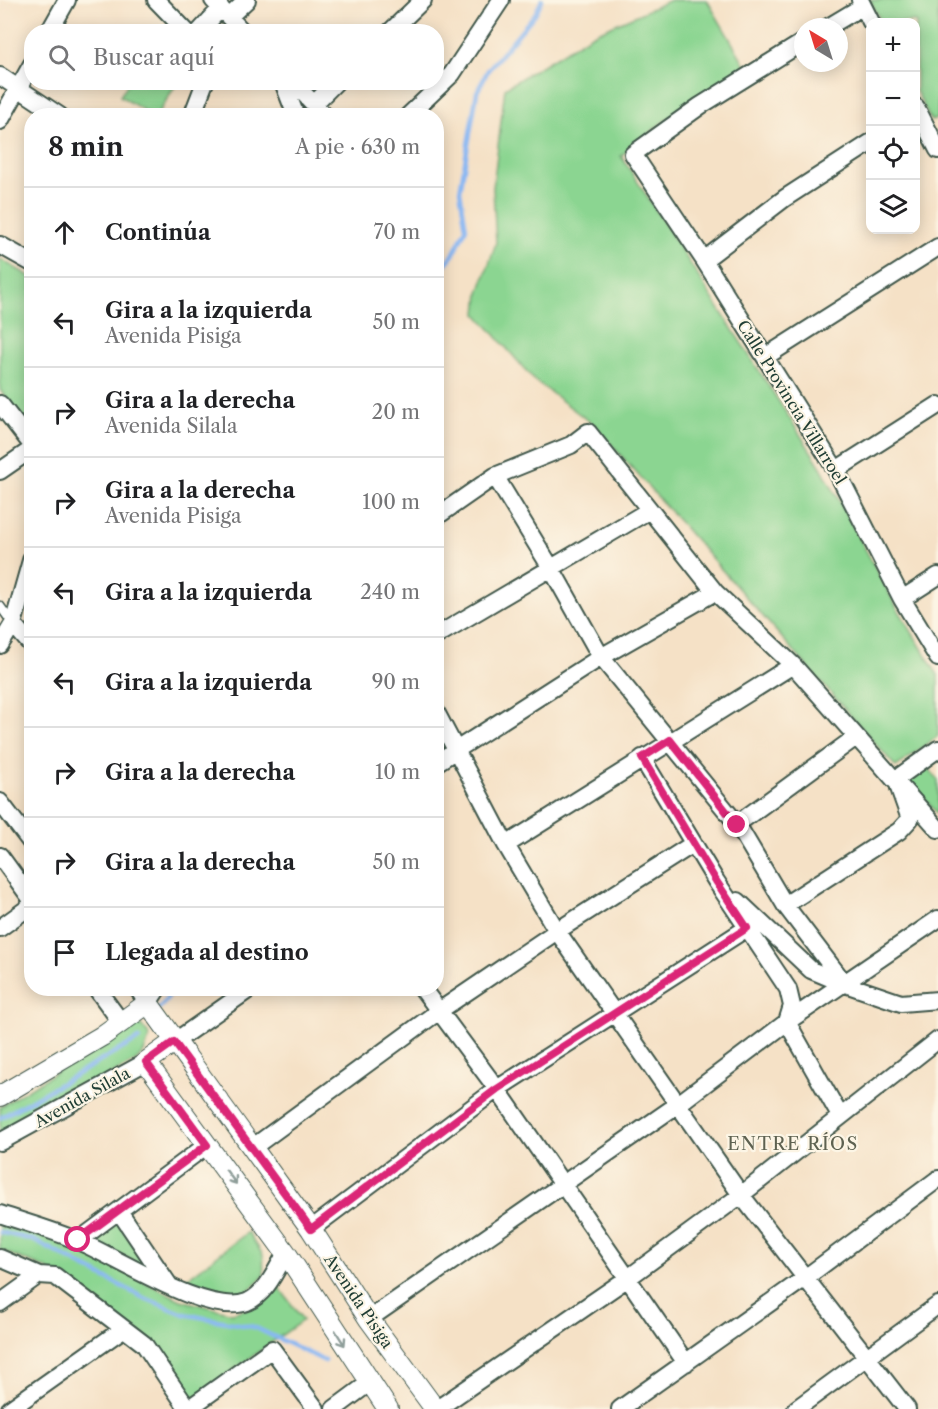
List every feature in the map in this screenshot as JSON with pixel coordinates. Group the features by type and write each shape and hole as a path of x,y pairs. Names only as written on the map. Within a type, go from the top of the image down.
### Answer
{"street":[{"path":"54,24 67,0"},
{"path":"156,0 179,24"},
{"path":"207,24 221,9 247,0"},
{"path":"398,24 423,0"},
{"path":"444,82 452,74 501,0"},
{"path":"840,18 861,3 869,18"},
{"path":"221,9 235,24"},
{"name":"Calle Provincia Villarroel","path":"794,48 700,106 633,154 704,260 836,470 902,599 938,658"},
{"path":"0,76 49,108"},
{"path":"0,121 24,78"},
{"path":"195,108 202,90"},
{"path":"286,90 293,108"},
{"path":"301,90 318,108"},
{"path":"321,108 331,90"},
{"path":"416,108 435,90"},
{"path":"920,115 933,129 938,150"},
{"path":"704,260 785,198 866,146"},
{"path":"0,245 24,258"},
{"path":"765,357 938,246"},
{"path":"0,404 24,436"},
{"path":"836,470 938,405"},
{"path":"444,512 495,477 571,445 588,432 715,592 792,665 896,779 938,829"},
{"path":"0,471 24,453"},
{"path":"495,477 551,568 601,657 737,825 785,905 845,984"},
{"path":"444,631 648,510"},
{"path":"902,599 938,576"},
{"path":"444,758 601,657 715,592"},
{"path":"0,645 24,605"},
{"path":"13,624 24,637"},
{"path":"506,844 792,665"},
{"path":"444,727 506,844 556,931 741,1196 907,1409"},
{"path":"737,825 856,737"},
{"path":"896,779 938,751"},
{"path":"938,751 938,760"},
{"path":"642,758 716,881 788,989 792,1006 787,1022 840,1116"},
{"path":"785,905 899,831 910,819 896,779"},
{"path":"0,802 24,834"},
{"path":"252,1148 439,1011 556,931 693,844"},
{"path":"0,856 24,889"},
{"path":"716,881 812,970 901,1003 938,1000"},
{"path":"0,927 24,910"},
{"path":"369,1319 677,1105 787,1022 938,919"},
{"path":"311,1229 497,1089 747,928"},
{"path":"102,996 121,1023"},
{"path":"0,1096 121,1023 145,996"},
{"name":"Avenida Pisiga","path":"150,996 174,1042 311,1229 369,1319 436,1409"},
{"name":"Avenida Silala","path":"0,1143 146,1062 240,996"},
{"path":"429,996 497,1089 561,1185 686,1363"},
{"path":"436,1409 628,1278 741,1196 938,1040"},
{"name":"Avenida Pisiga","path":"146,1062 286,1253 388,1409"},
{"path":"78,1240 207,1145"},
{"path":"620,1409 805,1278 938,1179"},
{"path":"118,1211 170,1286"},
{"path":"0,1214 78,1240 170,1286 212,1302 232,1306 248,1302 263,1291 286,1253"},
{"path":"0,1258 39,1275 55,1276 144,1344 188,1409 272,1349 316,1409"},
{"path":"0,1303 39,1275"},
{"path":"796,1409 938,1305"},
{"path":"10,1409 123,1329"},
{"path":"334,1409 369,1383"}],"lane":[{"path":"0,606 13,624"}],"green space":[{"path":"671,0 707,0 747,68 664,121 621,156 821,467 896,606 938,675 938,736 896,767 594,425 534,380 477,314 479,293 496,243 493,188 505,88 593,34"},
{"path":"870,0 938,0 938,118 931,121 920,99 920,18 879,18"},
{"path":"124,90 173,90 161,108 140,108 120,96"},
{"path":"0,259 24,273 24,421 0,390"},
{"path":"926,765 938,780 938,815 908,779"},
{"path":"136,1019 150,1036 144,1052 136,1061 0,1135 0,1107 104,1042"},
{"path":"116,1220 152,1271 91,1240"},
{"path":"0,1221 49,1235 181,1300 232,1313 257,1306 276,1283 303,1320 189,1402 148,1339 47,1269 0,1250"},
{"path":"248,1232 263,1255 264,1276 253,1287 234,1297 225,1298 180,1284"}],"waterway":[{"path":"444,266 453,255 466,228 460,191 477,92 488,70 535,14 542,0"},
{"path":"159,1008 168,996"},
{"path":"0,1118 139,1039"},
{"path":"0,1232 33,1240 142,1297 184,1314 254,1327 325,1361"}],"district":[{"name":"ENTRE RÍOS","path":"793,1144"}],"route":[{"path":"78,1240 207,1145 146,1062 174,1042 311,1229 497,1089 747,928 642,758 670,740 737,825"}]}
